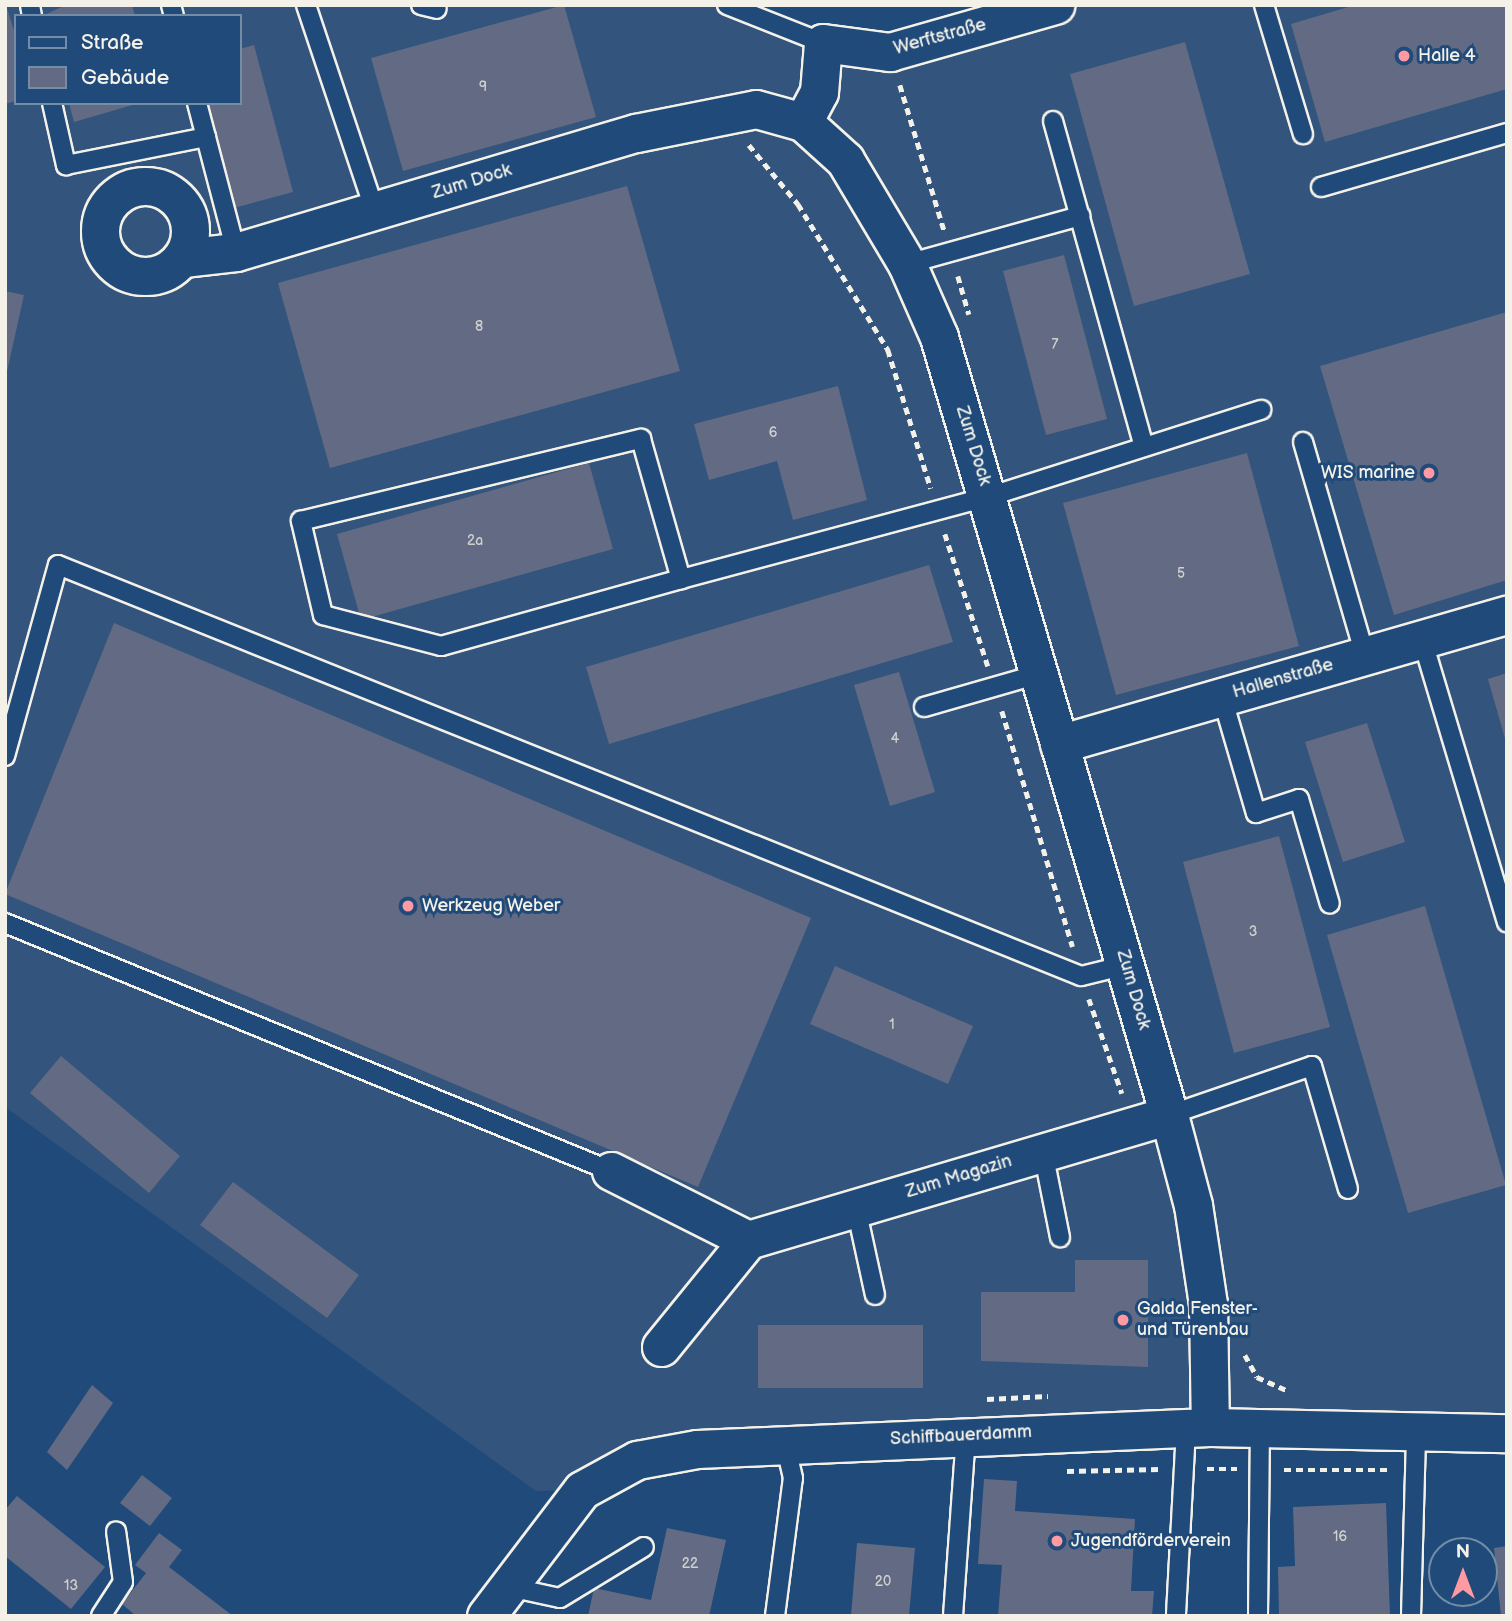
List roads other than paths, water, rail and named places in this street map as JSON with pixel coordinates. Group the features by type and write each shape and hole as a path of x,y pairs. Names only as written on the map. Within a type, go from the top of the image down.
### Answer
{"street":[{"name":"Werftstraße","path":"822,43 890,52 1055,5"},
{"path":"803,122 819,92 822,43"},
{"name":"Zum Dock","path":"183,258 236,252 636,133 757,109 803,122 845,160 907,264 939,337 1169,1115 1193,1205 1208,1304 1198,1427"},
{"name":"Hallenstraße","path":"1059,744 1507,615"},
{"name":"Zum Magazin","path":"748,1240 1169,1115"},
{"path":"611,1171 748,1240 661,1347"},
{"name":"Schiffbauerdamm","path":"486,1616 582,1490 637,1460 697,1449 967,1435 1198,1427 1507,1433"}],"lane":[{"path":"306,5 374,211"},
{"name":"Werftstraße","path":"727,5 822,43"},
{"path":"1264,5 1303,134"},
{"path":"52,105 66,165 206,138"},
{"path":"198,105 236,252"},
{"path":"1053,121 1144,446"},
{"path":"1321,187 1507,133"},
{"path":"907,264 1080,216"},
{"path":"681,579 641,439 301,521 323,615 441,646 988,497 1261,410"},
{"path":"1303,442 1365,655"},
{"path":"5,756 58,565 1081,976 1126,965"},
{"path":"1422,639 1507,923"},
{"path":"924,707 1039,674"},
{"path":"1222,697 1256,813 1299,799 1330,904"},
{"path":"5,923 611,1171"},
{"path":"1169,1115 1312,1066 1348,1189"},
{"path":"1043,1152 1060,1237"},
{"path":"856,1208 875,1296"},
{"path":"1176,1614 1182,1468 1198,1427"},
{"path":"1258,1616 1260,1428"},
{"path":"1411,1616 1416,1433"},
{"path":"953,1616 967,1435"},
{"path":"775,1616 793,1478 785,1444"},
{"path":"101,1616 123,1582 116,1531"},
{"path":"509,1587 560,1598 644,1547"}],"place":[{"name":"Halle 4","path":"1404,56"},
{"name":"WIS marine","path":"1429,473"},
{"name":"Werkzeug Weber","path":"408,906"},
{"name":"Galda Fenster- und Türenbau","path":"1123,1320"},
{"name":"Jugendförderverein","path":"1057,1541"}]}
